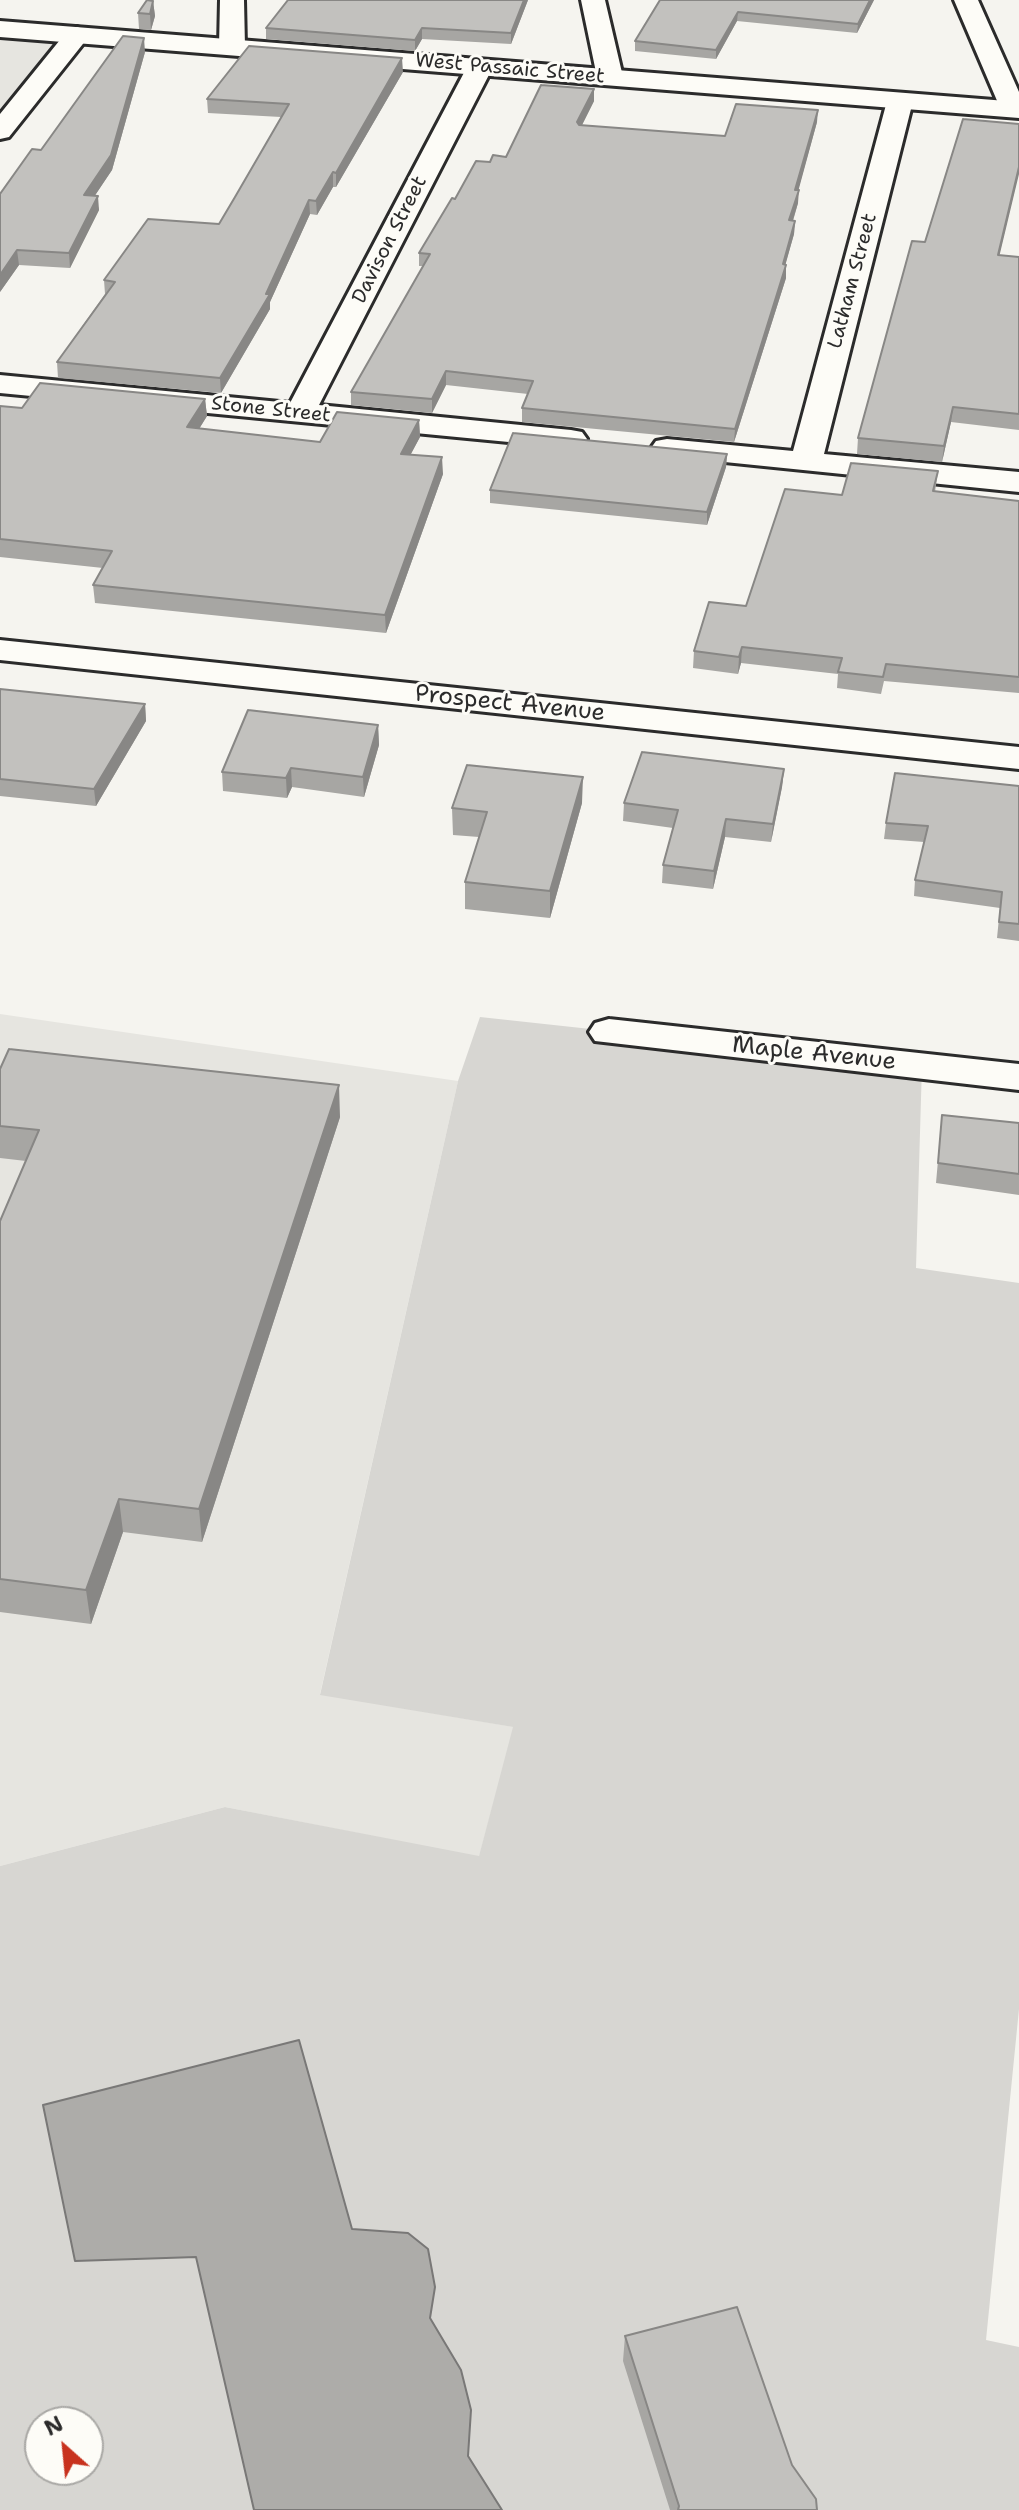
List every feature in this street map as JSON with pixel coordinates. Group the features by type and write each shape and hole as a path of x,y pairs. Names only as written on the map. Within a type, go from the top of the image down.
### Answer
{"street":[{"path":"232,0 232,47"},
{"path":"593,0 610,77"},
{"path":"966,0 1017,110"},
{"name":"West Passaic Street","path":"0,29 1017,110"},
{"path":"0,131 77,35"},
{"name":"Davison Street","path":"300,413 480,67"},
{"name":"Latham Street","path":"806,462 900,101"},
{"name":"Stone Street","path":"0,384 601,442"},
{"path":"632,445 1019,482"},
{"name":"Prospect Avenue","path":"0,650 1019,758"},
{"name":"Maple Avenue","path":"609,1032 1019,1077"}],"shaded area":[{"path":"0,25 77,35 0,131"},
{"path":"0,1014 458,1081 320,1694 514,1727 479,1857 225,1807 0,1866"},
{"path":"480,1017 922,1065 916,1268 1019,1283 1019,2009 986,2340 1019,2347 1019,2510 0,2510 0,1866 225,1807 479,1856 513,1727 320,1695 458,1081"},
{"path":"299,2040 352,2229 408,2233 428,2249 435,2287 430,2318 461,2370 471,2410 468,2456 502,2510 254,2510 196,2257 75,2261 43,2105"}],"building":[{"path":"147,0 153,1 150,14 138,13"},
{"path":"288,0 524,0 511,33 422,28 415,40 266,28"},
{"path":"660,0 870,0 858,24 738,12 716,50 635,41"},
{"path":"123,36 144,38 111,155 84,195 98,196 69,253 17,250 0,275 0,194 32,149 41,150"},
{"path":"249,46 402,58 336,173 333,172 316,201 309,200 266,294 270,294 220,378 57,362 115,282 104,280 148,219 219,224 289,104 207,99"},
{"path":"541,85 594,89 577,122 579,125 725,136 736,104 818,110 795,190 799,190 789,220 795,221 783,264 786,265 735,429 522,408 533,381 446,371 432,399 351,392 430,254 419,253 452,198 455,199 476,161 490,162 493,155 506,157"},
{"path":"963,119 1019,124 1019,167 998,255 1019,257 1019,414 953,407 944,446 858,438 912,241 925,242"},
{"path":"40,383 205,399 187,427 320,442 337,412 419,420 401,454 442,457 385,615 93,585 112,551 0,539 0,406 22,408"},
{"path":"513,433 727,454 707,512 490,490"},
{"path":"851,463 938,471 933,491 1019,501 1019,677 886,664 883,677 838,672 842,658 742,647 739,657 694,651 709,602 746,606 785,489 842,495"},
{"path":"0,689 145,704 94,789 0,779"},
{"path":"248,710 378,725 363,777 291,768 286,778 222,772"},
{"path":"642,752 784,769 773,824 726,819 714,871 663,865 678,810 624,803"},
{"path":"467,765 583,777 550,891 465,882 487,812 452,808"},
{"path":"895,773 1019,786 1019,924 999,922 1002,892 915,880 928,826 886,823"},
{"path":"9,1049 339,1085 199,1509 119,1499 86,1590 0,1579 0,1221 39,1130 0,1126 0,1069"},
{"path":"942,1115 1019,1123 1019,1174 938,1163"},
{"path":"737,2307 792,2465 816,2499 817,2510 678,2510 625,2336"}]}
